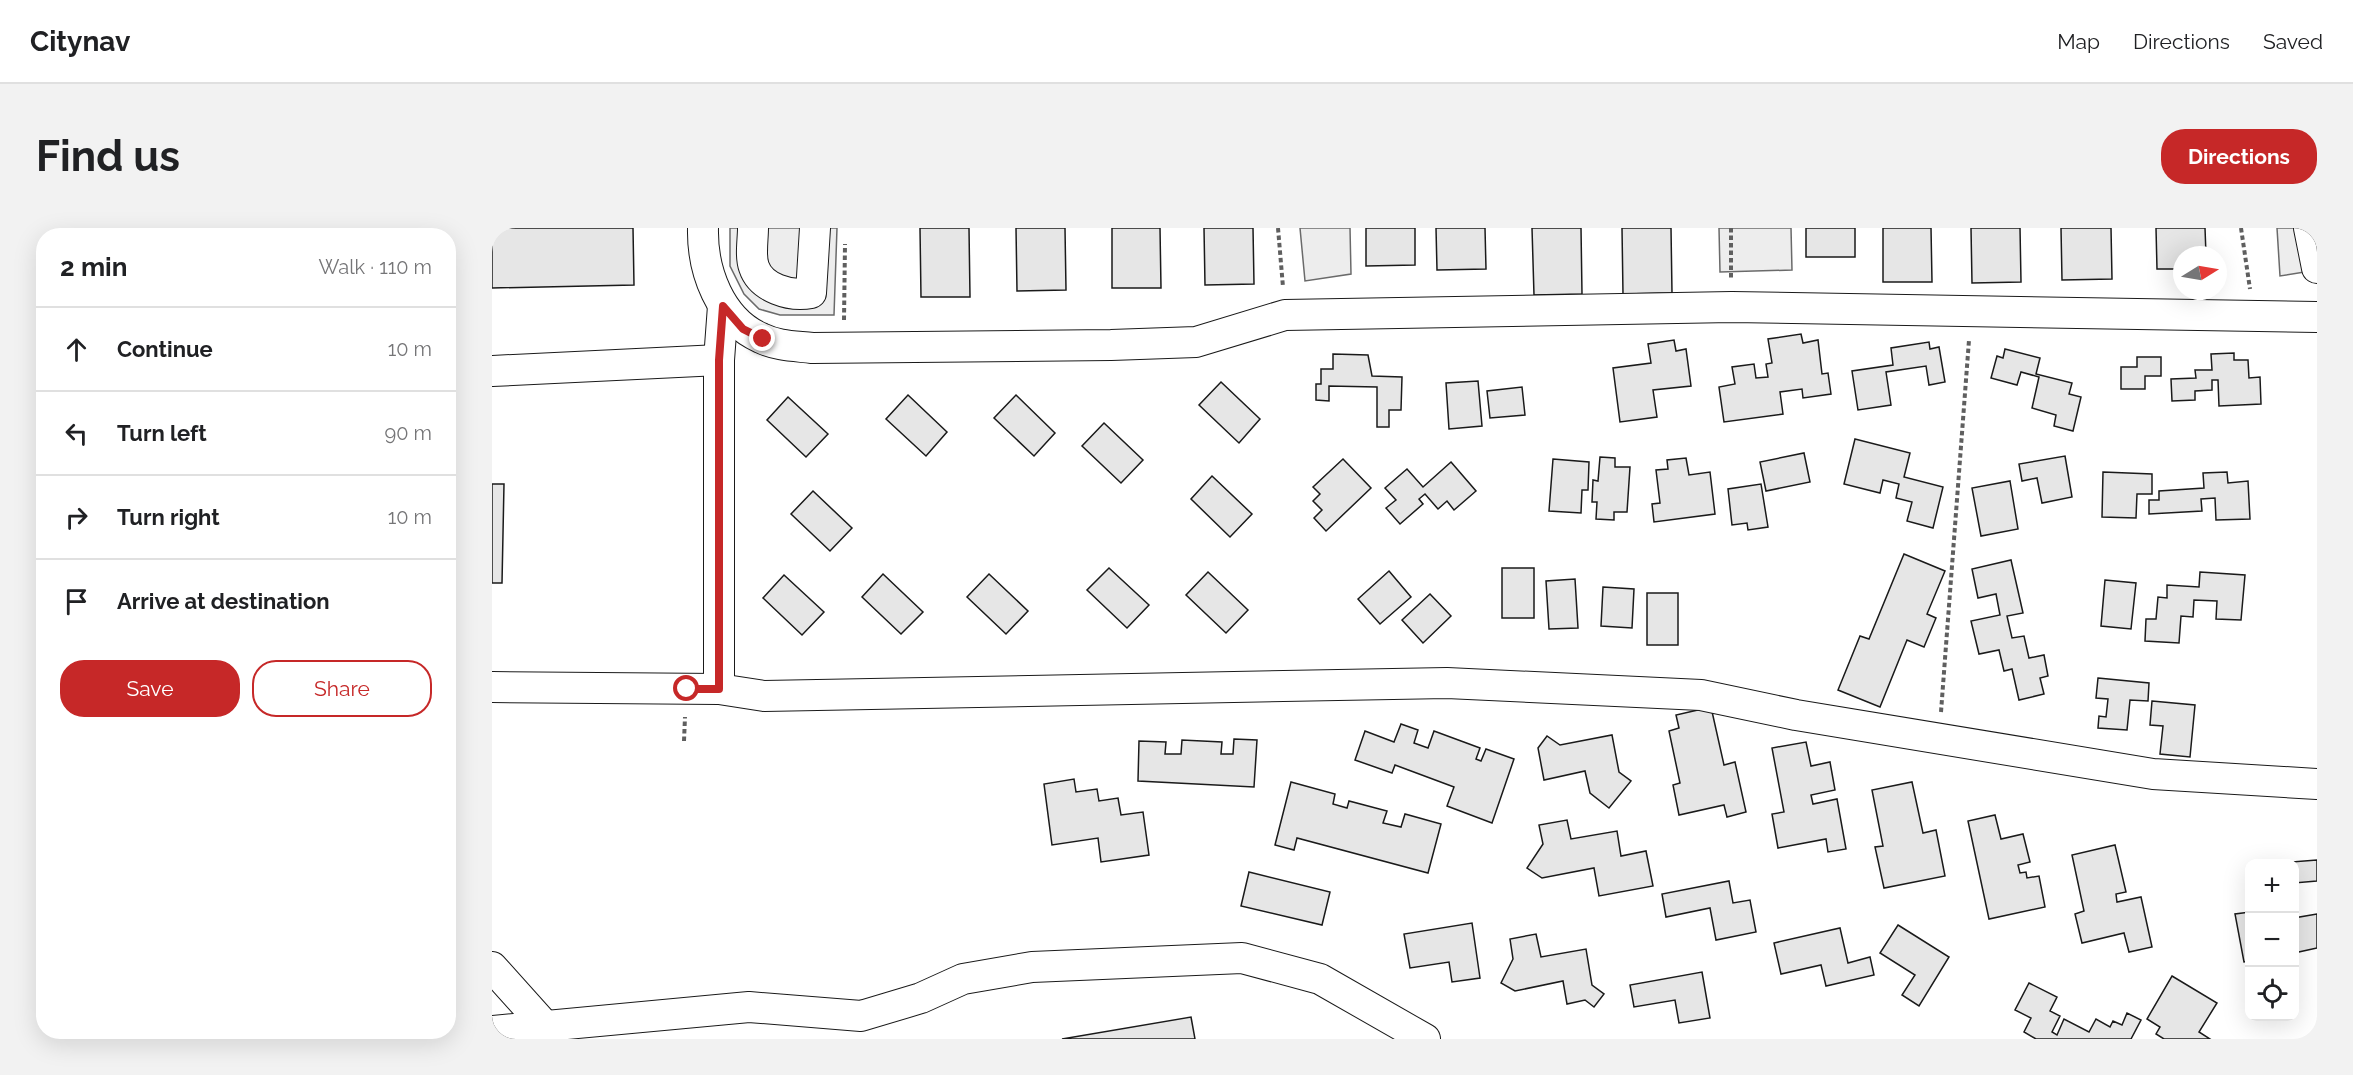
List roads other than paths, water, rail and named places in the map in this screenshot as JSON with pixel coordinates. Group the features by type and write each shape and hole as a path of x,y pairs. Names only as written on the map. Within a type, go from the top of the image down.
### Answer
{"street":[{"path":"703,228 705,257 712,282 723,306 743,329 763,339 786,346 812,348 843,345 1111,345 1196,342 1285,315 1732,307 2317,317"},
{"path":"753,228 753,265 760,280 778,290 802,294 811,292 815,228"},
{"path":"2309,228 2317,268"},
{"path":"719,689 719,360 723,306"},
{"path":"492,371 719,360"},
{"path":"492,687 719,689 741,690 764,696 1458,684 1701,695 1796,715 2153,774 2317,784"},
{"path":"492,1031 749,1007 861,1016 921,998 963,979 1032,967 1242,958 1320,979 1425,1039"},
{"path":"492,967 545,1026"}]}
